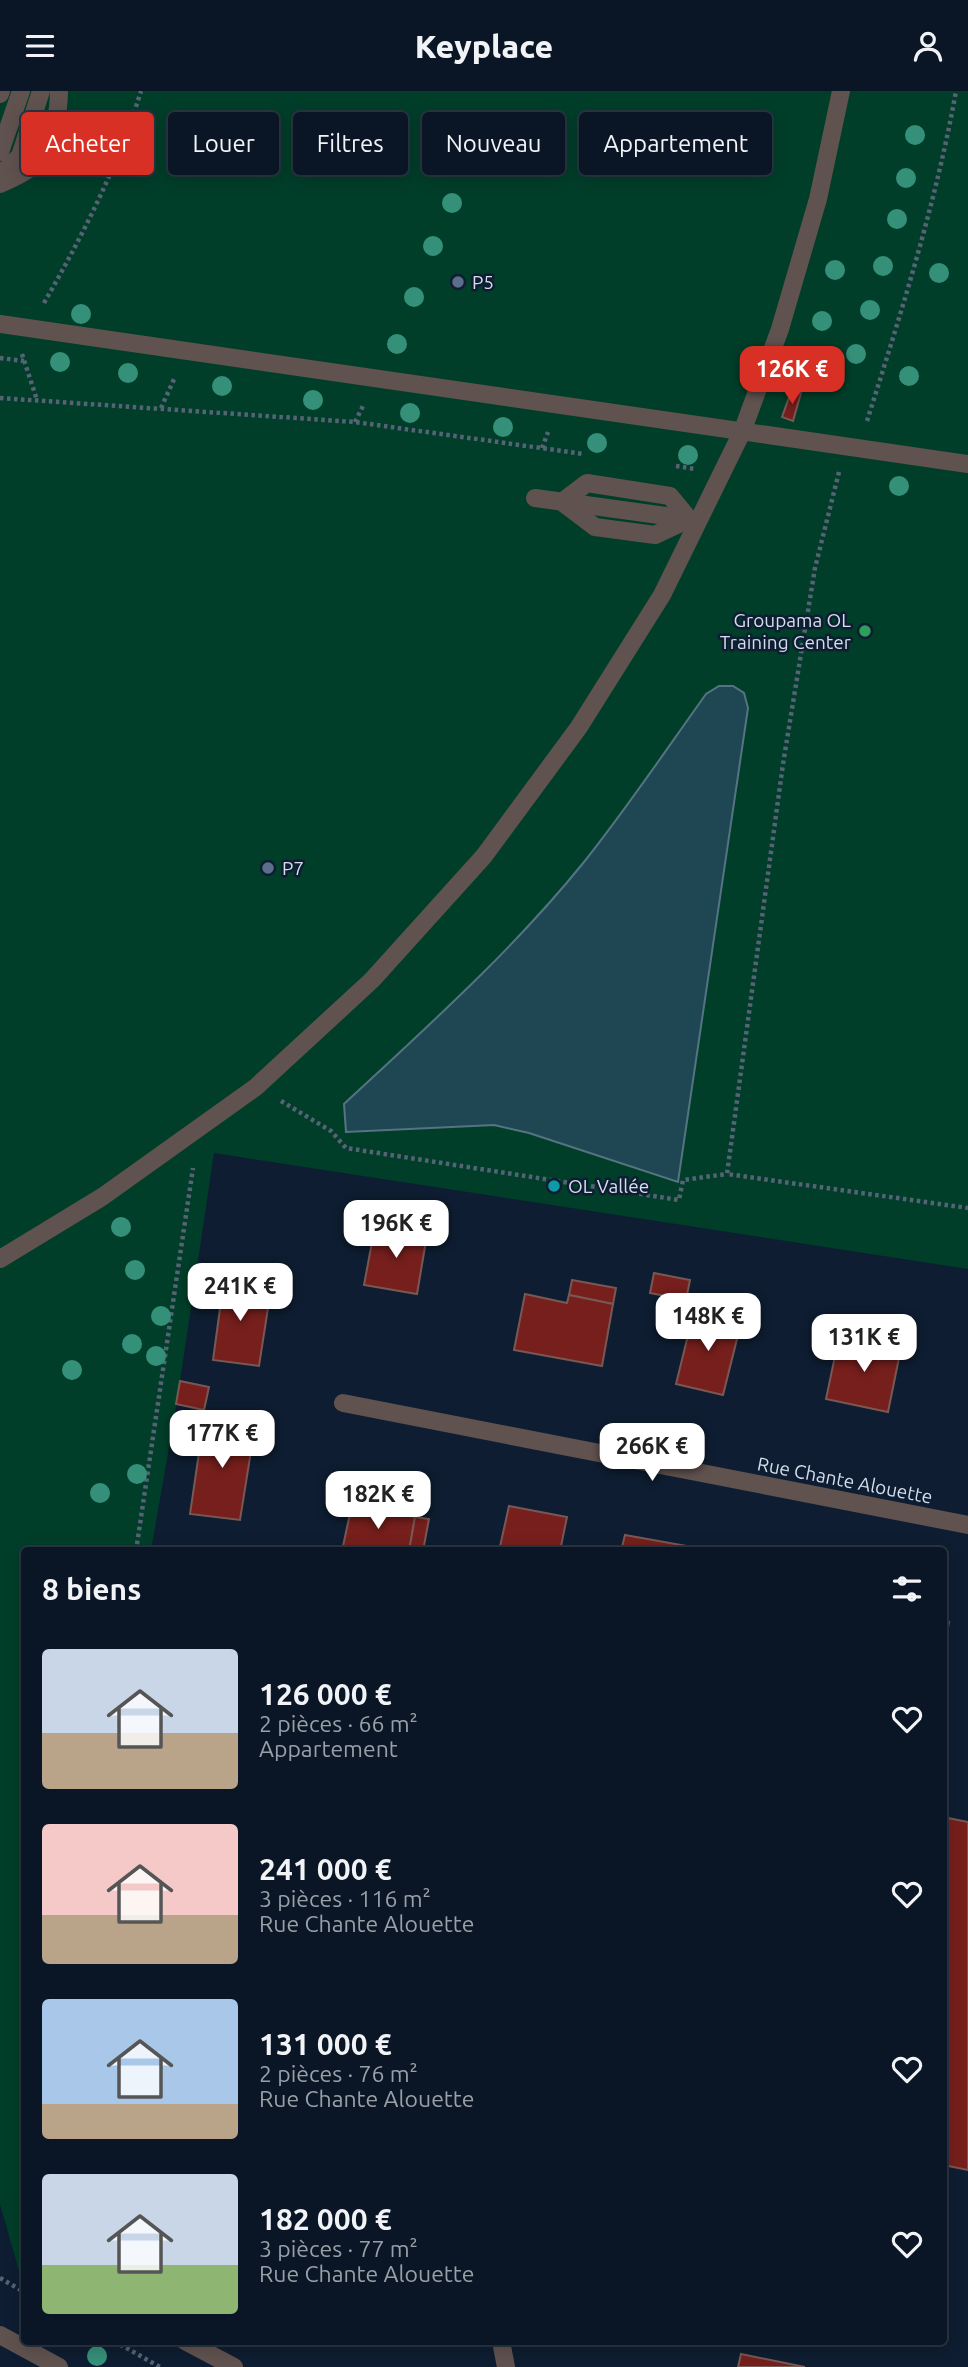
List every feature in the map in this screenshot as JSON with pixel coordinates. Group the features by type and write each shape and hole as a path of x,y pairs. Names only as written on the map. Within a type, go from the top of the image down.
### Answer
{"street":[{"path":"0,152 21,91"},
{"path":"0,175 20,156 41,91"},
{"path":"0,184 16,178 41,158 57,120 59,91"},
{"path":"0,1259 103,1197 256,1087 372,980 484,856 579,727 662,595 694,519 723,473 742,432 780,329 818,199 841,91"},
{"path":"0,324 968,464"},
{"path":"535,498 694,519"},
{"name":"Rue Chante Alouette","path":"343,1403 968,1525"},
{"path":"0,2335 59,2367"},
{"path":"193,2345 234,2367"},
{"path":"502,2345 506,2367"}],"path":[{"path":"38,400 19,349 84,233 130,126 141,91"},
{"path":"727,1174 783,764 812,581 839,471 864,428 903,306 946,146 956,91"},
{"path":"0,358 24,361"},
{"path":"0,396 38,400"},
{"path":"0,396 355,422 594,455"},
{"path":"671,466 723,473"},
{"path":"256,1087 331,1131 346,1148 679,1200 683,1180 727,1174 968,1208"},
{"path":"137,1547 194,1155 190,1136"},
{"path":"0,2278 21,2290"},
{"path":"121,2345 160,2367"}],"green space":[{"name":"OL Vallée","path":"0,91 968,91 968,1269 214,1153 176,1408 152,1547 21,1547 21,2272 0,2204"}],"water":[{"path":"719,686 733,686 744,693 748,708 678,1182 529,1133 494,1125 346,1132 344,1104 468,987 557,895 616,821 706,694"}],"building":[{"path":"791,392 801,393 793,421 782,417"},
{"path":"375,1226 427,1235 417,1294 364,1285"},
{"path":"225,1272 254,1276 250,1305 268,1308 259,1366 213,1360"},
{"path":"654,1273 690,1280 686,1300 650,1293"},
{"path":"572,1280 616,1288 613,1304 569,1295"},
{"path":"525,1294 567,1303 569,1295 613,1304 602,1366 514,1350"},
{"path":"694,1311 741,1323 723,1395 676,1384"},
{"path":"839,1337 901,1348 888,1412 826,1399"},
{"path":"180,1381 209,1387 204,1410 176,1404"},
{"path":"204,1419 255,1426 240,1520 190,1514"},
{"path":"352,1504 415,1517 410,1547 343,1547"},
{"path":"509,1506 567,1517 561,1547 500,1547"},
{"path":"415,1517 429,1519 424,1547 410,1547"},
{"path":"625,1535 687,1546 687,1547 622,1547"},
{"path":"947,1818 968,1822 968,2170 947,2166"},
{"path":"741,2354 805,2367 738,2367"}],"place":[{"name":"P5","path":"458,282"},
{"name":"Groupama OL Training Center","path":"865,631"},
{"name":"P7","path":"268,868"},
{"name":"OL Vallée","path":"554,1186"}]}
